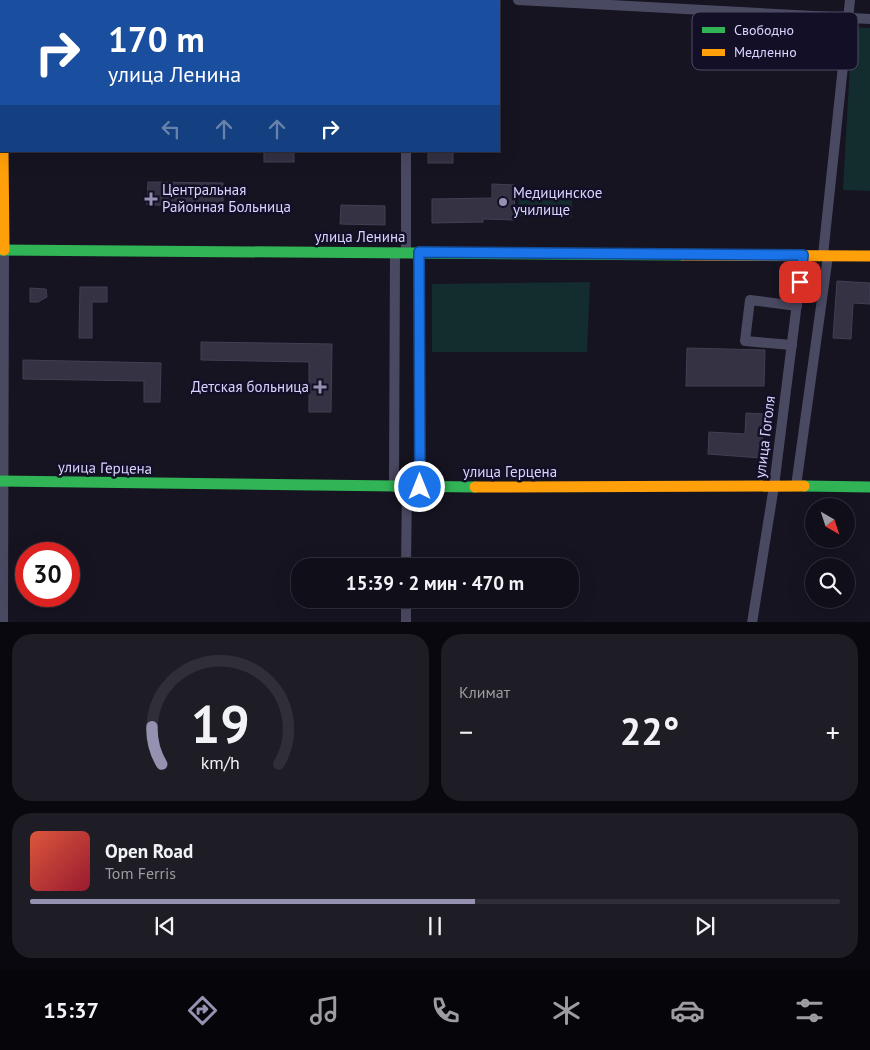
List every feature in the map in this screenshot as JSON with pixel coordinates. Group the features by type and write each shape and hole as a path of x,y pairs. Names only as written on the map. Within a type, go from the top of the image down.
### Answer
{"street":[{"path":"518,0 737,12"},
{"path":"796,486 826,256 842,70"},
{"path":"3,152 1,481 3,622"},
{"path":"394,487 400,252 406,152"},
{"name":"улица Ленина","path":"2,250 870,256"},
{"path":"419,252 420,487"},
{"name":"улица Гоголя","path":"752,622 774,486 803,255"},
{"path":"792,345 745,341 750,300 796,306"},
{"name":"улица Герцена","path":"1,481 394,487 870,487"},
{"path":"406,558 407,487"},
{"path":"406,608 406,622"}],"green space":[{"path":"858,27 870,28 870,191 843,190 850,70 858,70"},
{"path":"519,189 572,190 572,217 518,216"},
{"path":"590,282 587,352 432,352 432,284"}],"building":[{"path":"264,152 294,152 294,162 264,162"},
{"path":"428,152 453,152 453,163 428,163"},
{"path":"148,182 223,183 223,206 147,205"},
{"path":"492,184 515,185 514,220 483,219 483,222 432,223 432,199 492,198"},
{"path":"341,205 385,206 385,225 340,224"},
{"path":"837,281 870,283 870,304 853,303 851,339 833,338"},
{"path":"80,287 107,287 107,302 92,302 92,338 79,338"},
{"path":"30,288 46,289 47,297 38,302 30,302"},
{"name":"Детская больница","path":"201,342 332,344 331,412 309,412 309,362 201,360"},
{"path":"687,348 765,350 764,386 686,386"},
{"path":"23,360 161,363 160,402 144,402 144,381 23,379"},
{"path":"746,413 764,414 761,458 708,454 709,432 745,434"}],"traffic: fast":[{"path":"0,250 682,255"},
{"path":"0,481 475,487"},
{"path":"804,486 870,487"}],"traffic: slow":[{"path":"3,152 4,250"},
{"path":"682,255 870,256"},
{"path":"475,487 804,486"}],"place":[{"name":"Центральная Районная Больница","path":"151,199"},
{"name":"Медицинское училище","path":"503,202"},
{"name":"Детская больница","path":"320,387"}],"route":[{"path":"420,487 419,252 803,255 800,282"}]}
